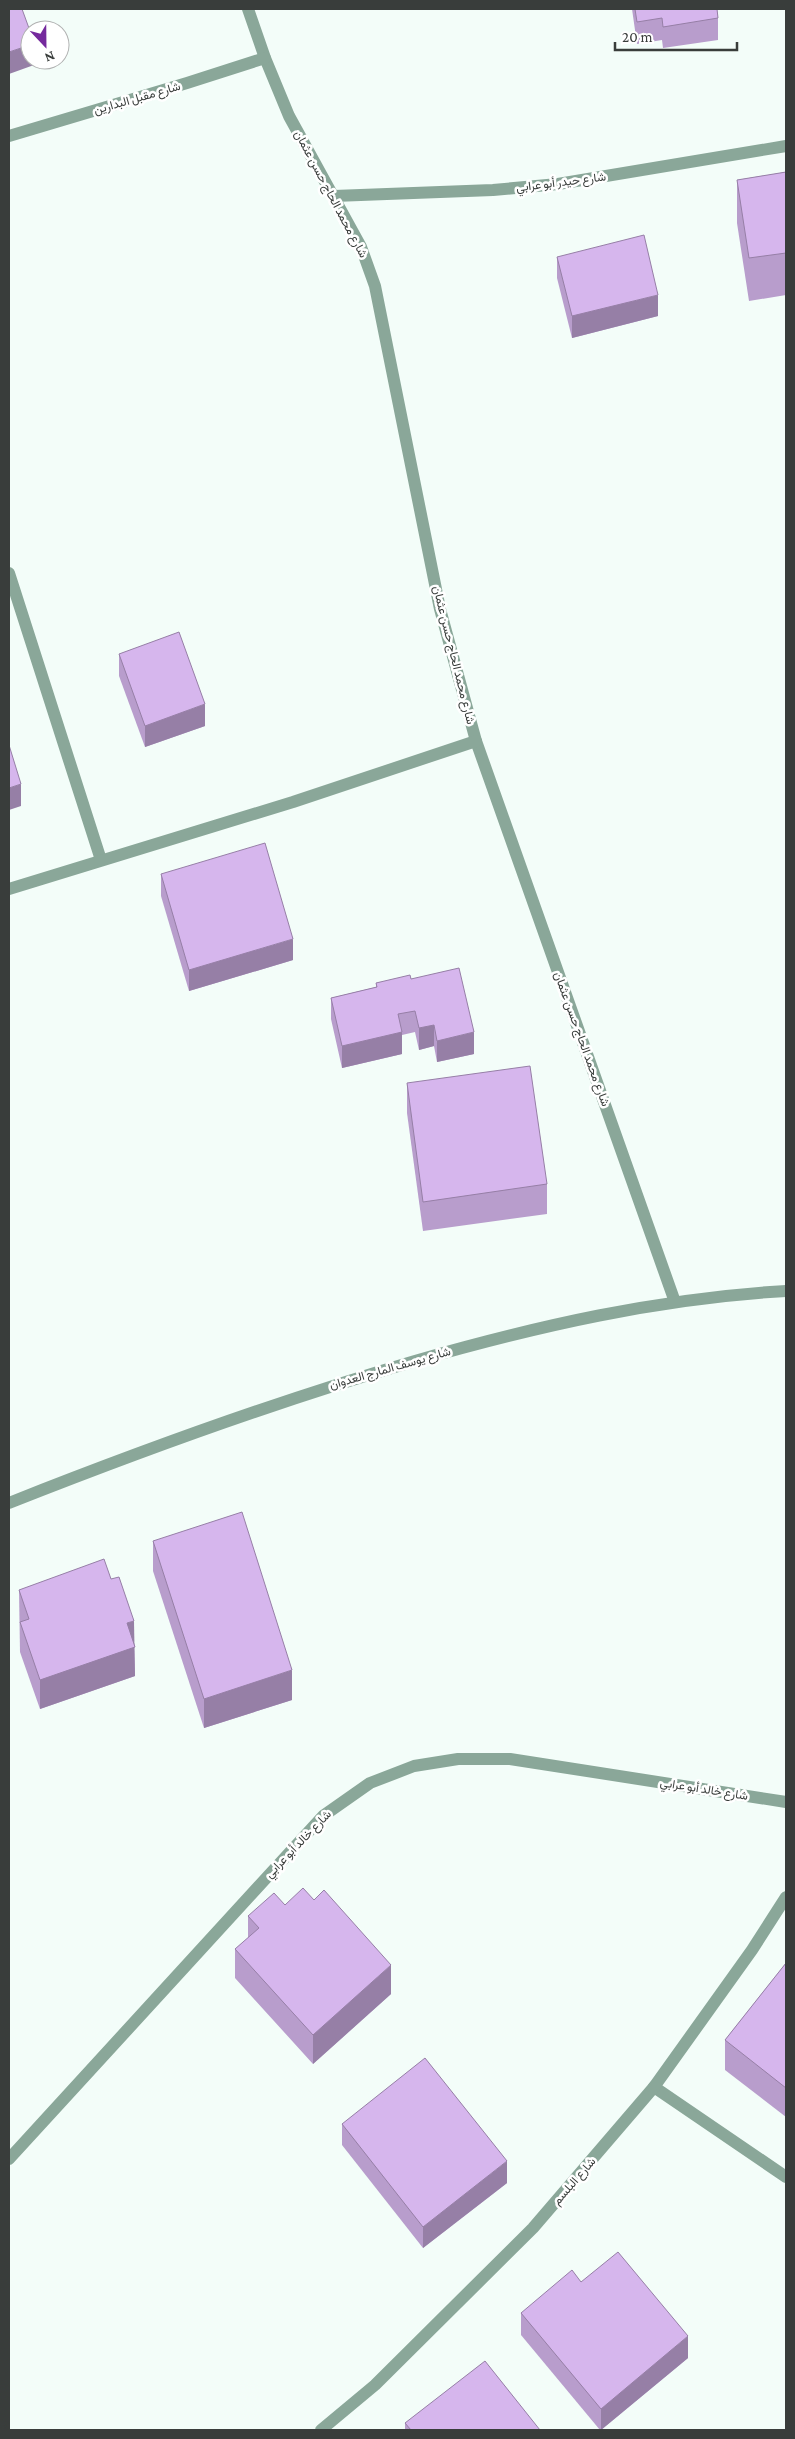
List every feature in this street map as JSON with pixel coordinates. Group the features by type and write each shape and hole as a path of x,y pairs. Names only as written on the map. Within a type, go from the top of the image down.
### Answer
{"street":[{"name":"شارع محمد الحاج حسن عثمان","path":"248,9 265,58 289,116 361,247 375,286 440,608 476,741 675,1302"},
{"name":"شارع مقبل البدارين","path":"9,136 265,58"},
{"name":"شارع حيدر أبو عرابي","path":"334,196 493,190 558,184 786,146"},
{"path":"9,574 101,860"},
{"path":"9,889 292,802 476,741"},
{"name":"شارع يوسف المارج العدوان","path":"9,1503 134,1454 323,1388 464,1347 576,1320 675,1302 786,1291"},
{"name":"شارع خالد أبو عرابي","path":"9,2159 323,1816 370,1783 414,1766 458,1759 510,1759 786,1802"},
{"name":"شارع البلسم","path":"321,2430 375,2386 533,2228 654,2087 752,1950 786,1897"},
{"path":"654,2087 786,2177"}],"building":[{"path":"9,9 22,9 26,20 20,20 20,48 9,52"},
{"path":"635,9 717,9 718,18 663,27 662,18 637,22"},
{"path":"786,172 786,253 749,258 737,180"},
{"path":"644,235 658,295 572,316 557,257"},
{"path":"179,632 205,704 145,726 119,654"},
{"path":"9,745 21,784 9,788"},
{"path":"265,843 293,939 189,970 161,874"},
{"path":"459,968 474,1032 437,1041 434,1025 419,1028 415,1011 398,1014 402,1032 342,1046 331,998 377,987 376,983 410,975 411,979"},
{"path":"530,1066 547,1184 423,1202 407,1083"},
{"path":"242,1512 292,1670 204,1699 153,1541"},
{"path":"104,1559 111,1579 119,1577 134,1621 127,1623 135,1647 40,1680 20,1622 29,1619 19,1590"},
{"path":"303,1888 314,1900 324,1890 391,1965 313,2035 235,1949 259,1928 248,1916 274,1893 285,1905"},
{"path":"786,1963 786,2088 725,2040"},
{"path":"425,2058 507,2161 423,2227 342,2124"},
{"path":"618,2252 688,2336 601,2409 521,2313 572,2270 581,2282"},
{"path":"485,2361 540,2430 411,2430 405,2423"}]}
